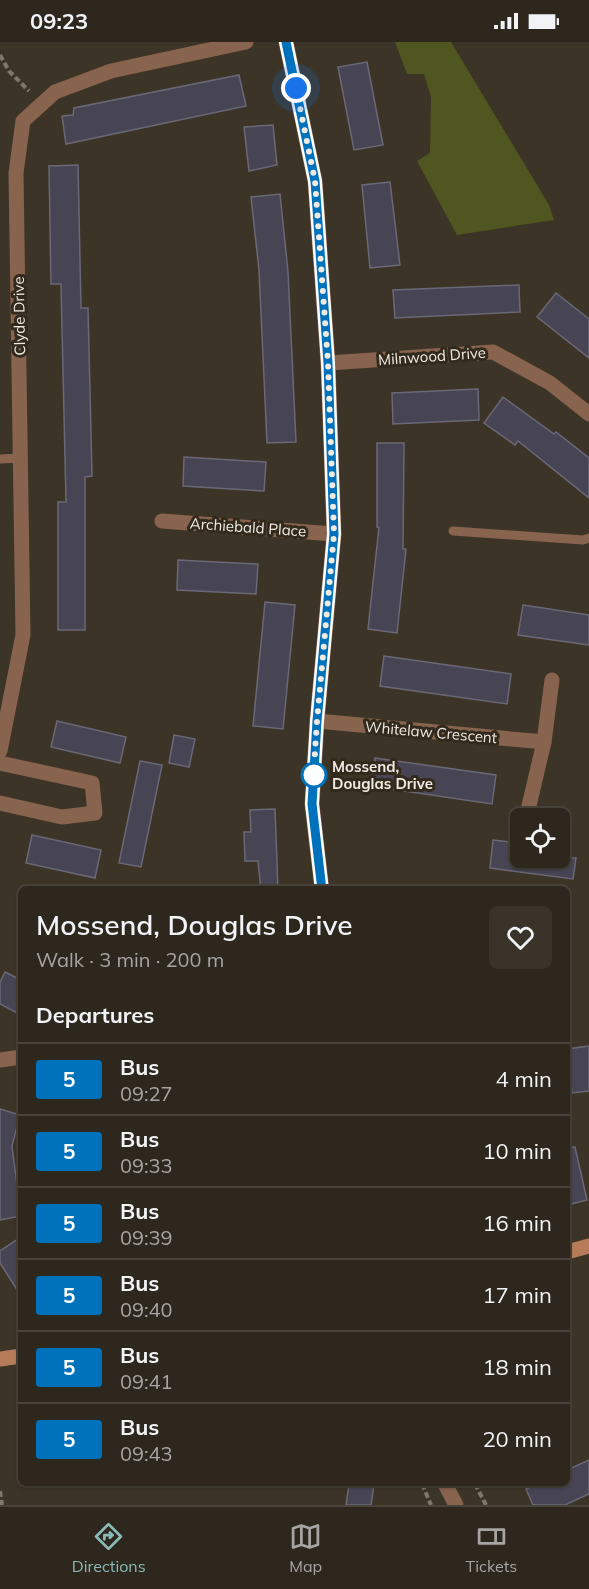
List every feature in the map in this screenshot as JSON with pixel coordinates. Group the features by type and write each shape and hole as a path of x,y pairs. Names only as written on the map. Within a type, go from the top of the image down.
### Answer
{"street":[{"name":"Clyde Drive","path":"0,750 23,635 16,173 23,121 55,92 111,71 246,42"},
{"path":"286,42 315,181 328,363 334,534 312,804 322,886"},
{"name":"Milnwood Drive","path":"328,363 493,352 550,383 589,414"},
{"name":"Archiebald Place","path":"162,521 334,534"},
{"path":"528,808 544,742 552,680"},
{"name":"Whitelaw Crescent","path":"317,721 544,742"},
{"path":"0,763 92,783 95,813 62,817 0,803"},
{"path":"0,1060 18,1057"},
{"path":"570,1251 589,1246"},
{"path":"0,1359 18,1356"},
{"path":"440,1505 446,1486"},
{"path":"446,1486 456,1505"}],"lane":[{"path":"0,459 21,458"},
{"path":"453,531 583,540 589,538"}],"path":[{"path":"0,55 9,71 42,104"},
{"path":"423,1486 431,1505"},
{"path":"476,1486 486,1505"},
{"path":"0,1491 2,1505"}],"green space":[{"path":"395,42 451,42 549,205 554,220 457,235 417,161 430,153 431,97 424,74 407,74"}],"building":[{"path":"367,62 383,145 354,150 338,67"},
{"path":"239,75 246,106 66,144 62,116 73,115 74,108"},
{"path":"273,125 277,165 249,171 244,127"},
{"path":"78,165 81,308 88,308 92,476 85,477 85,630 58,630 58,502 66,502 61,284 51,284 49,166"},
{"path":"390,182 400,265 370,268 362,185"},
{"path":"280,194 288,272 296,442 267,443 259,270 251,197"},
{"path":"519,285 520,312 395,318 393,290"},
{"path":"556,293 589,319 589,358 537,317"},
{"path":"478,389 479,420 393,424 392,393"},
{"path":"503,397 554,434 556,432 589,458 589,498 518,441 515,445 484,423"},
{"path":"377,443 404,443 403,549 406,549 397,633 368,629 379,527 377,527"},
{"path":"184,457 266,462 264,491 183,486"},
{"path":"178,560 258,564 256,594 177,590"},
{"path":"265,602 295,605 283,729 253,726"},
{"path":"523,605 589,615 589,645 518,635"},
{"path":"384,656 511,674 507,704 380,686"},
{"path":"57,721 126,737 120,763 51,747"},
{"path":"174,735 195,739 189,767 169,763"},
{"path":"375,758 496,775 492,804 371,786"},
{"path":"140,761 162,765 141,867 119,863"},
{"path":"275,809 278,886 261,886 258,861 245,861 244,832 251,832 250,810"},
{"path":"32,835 101,850 95,878 26,863"},
{"path":"493,840 510,842 510,868 570,868 570,858 576,858 573,879 490,868"},
{"path":"5,972 18,978 18,1013 0,1004 0,982"},
{"path":"589,1046 589,1091 572,1093 570,1049"},
{"path":"0,1109 18,1114 12,1146 18,1193 18,1217 0,1220"},
{"path":"570,1147 575,1147 587,1200 570,1204"},
{"path":"18,1239 18,1291 0,1263 0,1251"},
{"path":"589,1460 589,1494 565,1505 533,1505 526,1489 533,1486 570,1486 570,1469"},
{"path":"349,1486 374,1486 371,1505 346,1505"}],"bus line":[{"name":"5","path":"286,42 315,181 328,363 334,534 312,804 322,886"}],"place":[{"name":"Mossend, Douglas Drive","path":"314,775"}],"route":[{"path":"296,88 315,181 328,363 334,534 313,783 314,775"}]}
